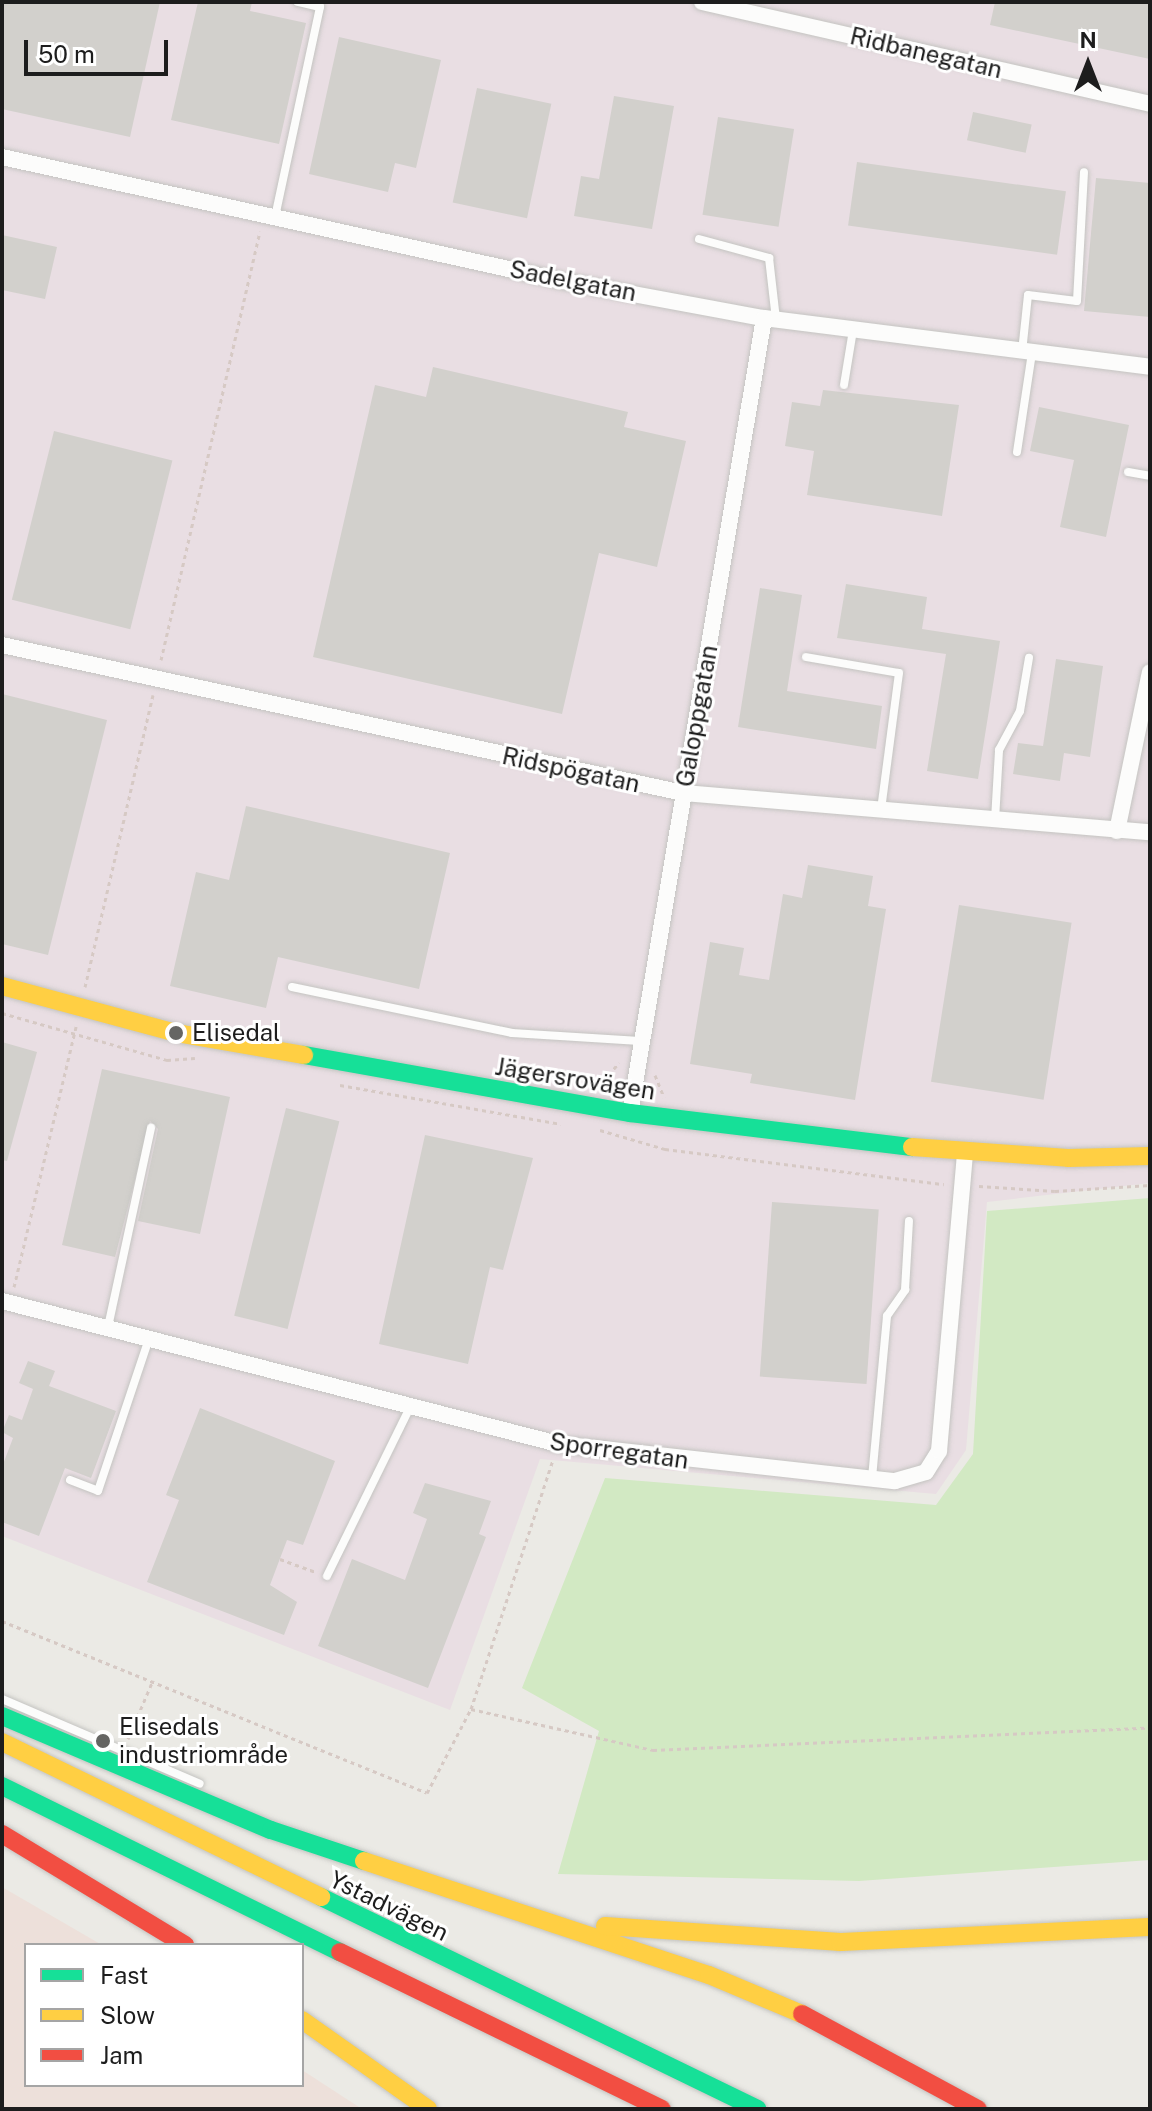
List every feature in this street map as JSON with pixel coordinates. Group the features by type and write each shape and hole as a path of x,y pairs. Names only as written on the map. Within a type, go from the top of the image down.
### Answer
{"main road":[{"name":"Jägersrovägen","path":"2,986 80,1009 316,1061 630,1113 965,1152 1150,1156"},
{"path":"2,1716 271,1830 507,1906 777,2003 899,2061 978,2109"},
{"name":"Ystadvägen","path":"2,1742 757,2109"},
{"path":"2,1786 662,2109"},
{"path":"2,1834 182,1943"},
{"path":"507,1906 620,1929 774,1941 900,1942 1150,1927"},
{"path":"304,2021 398,2084 428,2109"},
{"path":"398,2084 450,2109"}],"street":[{"name":"Ridbanegatan","path":"702,2 1150,104"},
{"name":"Sadelgatan","path":"2,157 269,217 770,319 1150,367"},
{"name":"Galoppgatan","path":"630,1113 683,793 770,319"},
{"name":"Ridspögatan","path":"2,645 155,683 683,793 1150,832"},
{"path":"1117,831 1150,672"},
{"name":"Sporregatan","path":"6,1302 558,1444 895,1481 926,1472 939,1451 965,1152"}],"lane":[{"path":"269,217 320,7 298,2"},
{"path":"1017,452 1027,353 1028,295 1077,301 1084,172"},
{"path":"699,239 769,258 770,319"},
{"path":"844,385 853,330"},
{"path":"1128,472 1150,476"},
{"path":"806,657 899,673 881,811"},
{"path":"995,821 999,750 1020,711 1029,658"},
{"path":"292,987 512,1033 640,1041"},
{"path":"107,1328 151,1128"},
{"path":"872,1479 887,1316 905,1290 909,1221"},
{"path":"70,1480 98,1491 149,1339"},
{"path":"327,1576 410,1407"},
{"path":"2,1699 212,1790"},
{"name":"Ystadvägen","path":"225,1796 371,1864"},
{"path":"16,1857 182,1943"}],"path":[{"path":"6,1302 75,1033 155,683 269,217"},
{"path":"2,1013 167,1060 203,1058"},
{"path":"657,1058 659,1090 668,1102"},
{"path":"2,1621 427,1793 471,1709 558,1444"},
{"path":"280,1559 327,1576"},
{"path":"126,1742 153,1680"},
{"path":"471,1709 653,1750 1150,1727"}],"shaded area":[{"path":"2,2 1150,2 1150,1183 987,1202 966,1450 936,1494 540,1459 450,1710 2,1536"},
{"path":"2,1887 99,1943 24,1943 24,2087 304,2087 304,2071 362,2109 2,2109"}],"green space":[{"path":"1150,1198 1150,1860 859,1881 558,1874 599,1731 522,1688 605,1478 936,1505 973,1454 987,1211"}],"building":[{"path":"2,2 160,2 130,137 2,109"},
{"path":"198,2 252,2 250,11 306,23 279,144 171,120"},
{"path":"995,2 1150,2 1150,59 990,25"},
{"path":"339,37 441,60 416,168 395,163 388,192 309,174"},
{"path":"477,88 551,104 527,218 453,202"},
{"path":"614,96 674,106 652,229 574,216 581,176 599,179"},
{"path":"973,112 1032,124 1026,153 967,140"},
{"path":"718,117 794,129 779,227 703,215"},
{"path":"857,162 1066,191 1057,255 848,225"},
{"path":"1096,178 1150,183 1150,317 1084,311"},
{"path":"2,235 57,247 45,299 2,290"},
{"path":"433,367 628,412 624,427 686,441 657,567 599,553 562,714 313,657 375,385 426,397"},
{"path":"823,390 959,405 942,516 807,495 814,451 785,446 792,402 820,406"},
{"path":"1039,407 1129,425 1106,537 1060,527 1074,460 1030,451"},
{"path":"54,431 172,461 130,629 12,600"},
{"path":"846,584 927,597 922,629 1000,641 978,779 927,771 946,654 837,638"},
{"path":"760,588 802,595 787,691 882,706 876,749 738,727"},
{"path":"1056,659 1103,666 1090,757 1064,753 1060,781 1013,774 1018,743 1043,746"},
{"path":"2,694 107,720 48,955 2,944"},
{"path":"246,806 450,853 419,989 278,957 266,1008 170,986 196,872 229,880"},
{"path":"808,865 873,876 868,906 886,909 855,1100 750,1083 752,1074 690,1064 710,942 744,948 739,975 769,980 783,894 802,898"},
{"path":"959,905 1072,923 1044,1100 931,1082"},
{"path":"2,1042 37,1052 7,1161 2,1160"},
{"path":"102,1069 230,1097 200,1234 138,1221 158,1129 150,1121 115,1257 62,1245"},
{"path":"286,1108 339,1121 288,1329 234,1316"},
{"path":"425,1135 533,1158 503,1270 490,1267 468,1364 379,1344"},
{"path":"772,1202 879,1209 867,1384 760,1377"},
{"path":"28,1361 55,1371 49,1386 116,1411 91,1478 65,1468 39,1536 2,1522 2,1467 13,1438 2,1432 9,1415 22,1420 33,1389 19,1383"},
{"path":"200,1408 335,1461 303,1545 287,1540 270,1585 297,1602 284,1635 147,1582 179,1500 166,1495"},
{"path":"425,1483 491,1501 479,1534 486,1537 428,1688 318,1646 352,1559 405,1580 427,1519 413,1513"}],"traffic: fast":[{"path":"304,1055 630,1113 912,1147"},
{"path":"2,1716 271,1830 364,1861"},
{"path":"2,1786 340,1952"},
{"path":"321,1897 757,2109"}],"traffic: slow":[{"path":"2,986 176,1033 304,1055"},
{"path":"912,1147 1068,1158 1150,1156"},
{"path":"2,1742 321,1897"},
{"path":"364,1861 709,1975 802,2014"},
{"path":"605,1926 840,1942 1150,1927"},
{"path":"304,2021 428,2109"}],"traffic: jam":[{"path":"2,1834 182,1943"},
{"path":"340,1952 662,2109"},
{"path":"802,2014 978,2109"}],"place":[{"name":"Elisedal","path":"176,1033"},
{"name":"Elisedals industriområde","path":"103,1741"}]}
